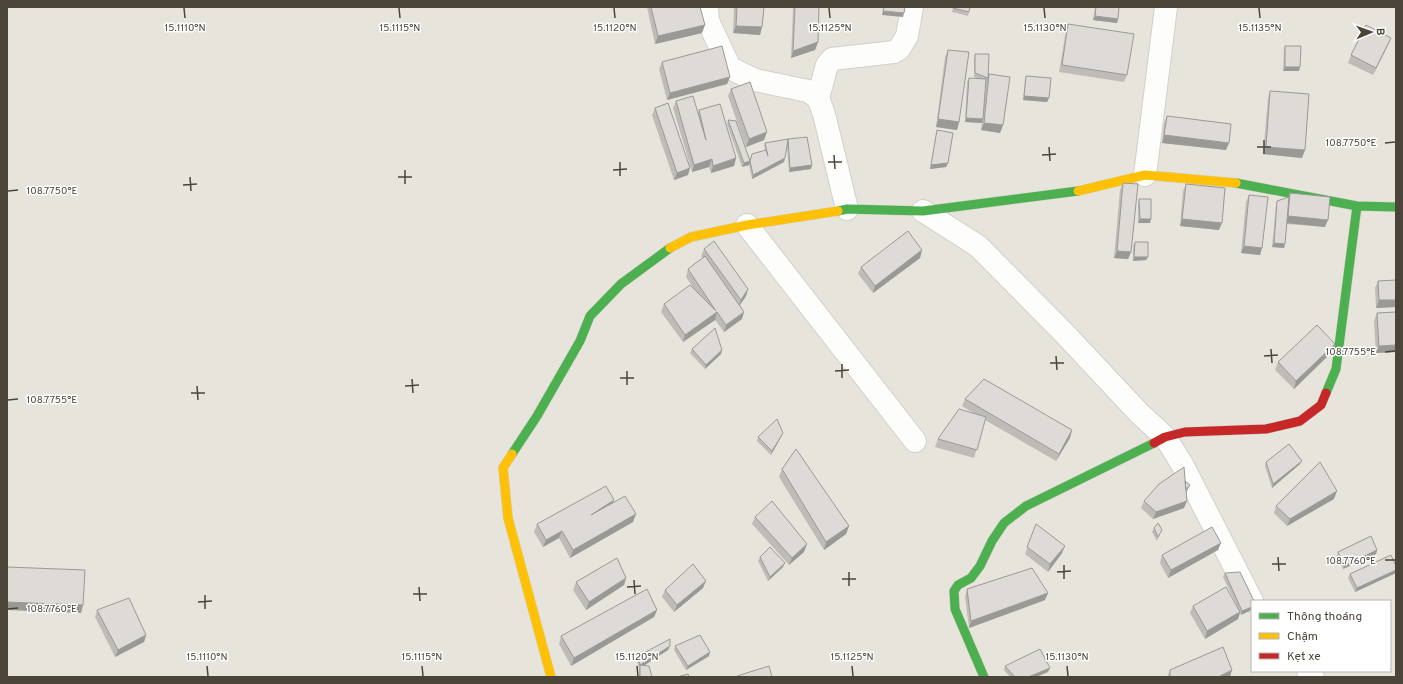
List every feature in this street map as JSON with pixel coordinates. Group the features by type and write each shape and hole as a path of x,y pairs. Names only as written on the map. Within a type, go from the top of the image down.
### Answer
{"street":[{"path":"707,7 708,21 730,68 755,80 808,91 818,98 824,114 847,209"},
{"path":"818,98 827,65 832,59 886,54 899,49 907,36 912,7"},
{"path":"1145,175 1166,7"},
{"path":"551,677 508,518 503,468 537,416 580,341 590,316 621,284 661,253 692,237 747,225 847,209 923,211 1070,193 1145,175 1230,182 1357,206 1396,207"},
{"path":"984,677 955,609 954,591 958,585 971,578 980,566 992,541 1004,523 1026,506 1166,437 1185,432 1266,429 1300,421 1321,405 1336,369 1357,206"},
{"path":"923,211 978,246 1065,334 1139,413 1166,437 1182,464 1251,600"},
{"path":"747,225 915,441"}],"shaded area":[{"path":"7,7 1396,7 1396,677 7,677"}],"building":[{"path":"651,7 700,7 705,25 658,36"},
{"path":"737,7 764,7 762,27 736,26"},
{"path":"795,7 819,7 818,42 793,51"},
{"path":"884,7 905,7 904,13 883,11"},
{"path":"953,7 970,7 969,12"},
{"path":"1096,7 1119,7 1118,19 1095,16"},
{"path":"1068,24 1134,34 1127,75 1062,65"},
{"path":"1366,25 1391,38 1376,68 1351,55"},
{"path":"722,46 730,77 670,93 662,62"},
{"path":"1285,46 1301,46 1300,67 1285,67"},
{"path":"948,50 969,52 959,122 938,119"},
{"path":"975,54 989,54 988,78 975,73"},
{"path":"989,74 1010,77 1003,125 984,123"},
{"path":"1026,76 1051,78 1049,98 1024,96"},
{"path":"969,78 986,79 983,119 966,118"},
{"path":"750,82 767,132 749,139 731,89"},
{"path":"1270,91 1309,94 1305,150 1266,147"},
{"path":"693,96 706,140 699,110 720,104 736,158 713,166 712,159 694,165 676,101"},
{"path":"668,103 690,168 677,173 655,108"},
{"path":"1167,116 1231,124 1229,143 1164,135"},
{"path":"728,120 736,121 750,161 744,163"},
{"path":"937,130 953,133 948,163 931,165"},
{"path":"807,137 812,165 790,168 788,139"},
{"path":"788,139 785,158 753,175 750,161 752,154 766,150 768,156 765,143"},
{"path":"1123,183 1138,184 1131,252 1117,251"},
{"path":"1186,184 1225,188 1222,223 1182,219"},
{"path":"1290,193 1330,197 1328,220 1288,216"},
{"path":"1249,195 1268,197 1262,248 1244,246"},
{"path":"1289,197 1285,244 1274,243 1277,201"},
{"path":"1139,199 1151,199 1151,219 1140,219"},
{"path":"908,231 922,250 875,286 861,267"},
{"path":"714,241 748,289 741,300 704,249"},
{"path":"1135,242 1148,242 1148,257 1134,257"},
{"path":"705,256 744,312 726,325 717,312 685,335 664,304 690,285 716,311 688,269"},
{"path":"1396,280 1396,300 1379,300 1378,281"},
{"path":"1396,312 1396,345 1379,346 1377,313"},
{"path":"1317,325 1335,344 1296,381 1278,362"},
{"path":"715,328 722,350 706,365 692,349"},
{"path":"984,379 1072,430 1059,454 965,399"},
{"path":"959,409 986,417 977,450 938,439"},
{"path":"777,419 783,433 772,451 758,437"},
{"path":"1289,444 1302,461 1273,484 1266,462"},
{"path":"796,449 849,526 826,542 782,469"},
{"path":"1320,462 1337,491 1290,519 1276,506"},
{"path":"1184,467 1187,501 1156,512 1144,501 1159,484"},
{"path":"1185,481 1190,485 1186,490"},
{"path":"606,486 614,500 591,515 625,496 636,514 573,550 562,531 546,540 537,524"},
{"path":"772,501 807,544 792,558 755,517"},
{"path":"1158,523 1162,530 1158,537 1154,528"},
{"path":"1036,524 1065,546 1050,564 1027,547"},
{"path":"1212,527 1221,543 1171,570 1162,555"},
{"path":"1371,536 1377,550 1344,566 1338,552"},
{"path":"770,547 785,563 770,577 760,557"},
{"path":"1391,555 1396,566 1396,570 1357,588 1350,574"},
{"path":"617,558 626,578 589,602 576,582"},
{"path":"693,564 706,581 677,605 665,590"},
{"path":"7,567 85,570 83,605 7,602"},
{"path":"1032,568 1048,593 971,621 967,589"},
{"path":"1240,572 1254,600 1251,600 1251,607 1242,611 1225,573"},
{"path":"1226,587 1240,612 1207,631 1193,606"},
{"path":"647,589 657,610 574,658 561,636"},
{"path":"129,598 146,635 118,650 97,610"},
{"path":"700,635 710,652 688,666 675,646"},
{"path":"670,639 670,646 640,665 638,656"},
{"path":"1223,647 1232,670 1218,677 1170,677 1170,670"},
{"path":"1040,649 1050,668 1028,677 1015,677 1005,666"},
{"path":"640,665 649,666 652,677 640,677"},
{"path":"769,666 772,677 737,676"},
{"path":"688,674 689,677 677,677"}],"traffic: fast":[{"path":"1236,183 1357,206 1396,207"},
{"path":"838,211 847,209 923,211 1078,191"},
{"path":"1326,393 1336,369 1357,206"},
{"path":"512,454 537,416 580,341 590,316 621,284 670,248"},
{"path":"984,677 955,609 954,591 958,585 971,578 980,566 992,541 1004,523 1026,506 1154,443"}],"traffic: slow":[{"path":"1078,191 1145,175 1236,183"},
{"path":"670,248 691,237 747,225 838,211"},
{"path":"512,454 503,468 508,518 551,677"}],"traffic: jam":[{"path":"1154,443 1165,437 1185,432 1266,429 1300,421 1321,405 1326,393"}]}
